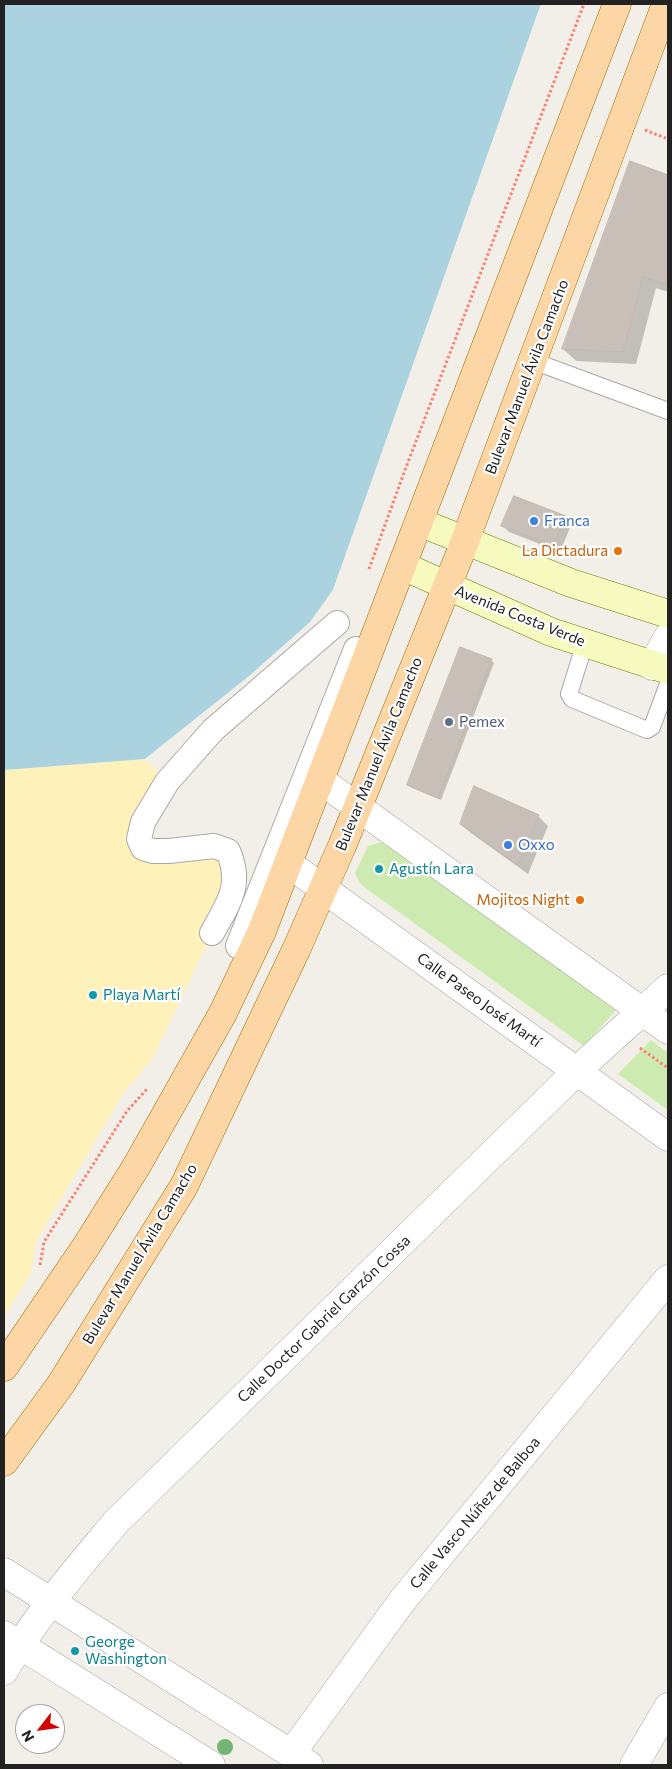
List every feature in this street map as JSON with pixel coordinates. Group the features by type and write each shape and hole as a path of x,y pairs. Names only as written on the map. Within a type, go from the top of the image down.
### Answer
{"main road":[{"path":"4,1366 85,1248 136,1167 223,1013 262,931 617,4"},
{"name":"Bulevar Manuel Ávila Camacho","path":"4,1462 62,1384 184,1186 296,950 358,807 465,540 666,4"},
{"path":"419,522 571,583 668,614"},
{"name":"Avenida Costa Verde","path":"403,566 551,632 663,673"}],"street":[{"path":"212,933 229,903 236,878 234,864 228,851 214,846 169,851 153,851 143,848 139,839 143,822 167,782 213,730 337,623"},
{"path":"238,946 362,633"},
{"path":"663,673 668,637"},
{"path":"320,780 668,1030"},
{"name":"Calle Paseo José Martí","path":"288,864 668,1137"},
{"name":"Calle Doctor Gabriel Garzón Cossa","path":"4,1671 11,1640 50,1601 116,1522 577,1071 668,988"},
{"name":"Calle Vasco Núñez de Balboa","path":"300,1760 402,1601 668,1279"},
{"path":"4,1572 300,1760"},
{"path":"11,1640 211,1765"},
{"path":"634,1765 668,1707"}],"lane":[{"path":"533,361 668,411"},
{"path":"585,643 570,694 572,699 647,730 652,726 663,673"}],"green space":[{"path":"385,841 616,1010 584,1046 360,884 355,873 368,846"},
{"path":"651,1040 668,1053 668,1110 618,1074"}],"sand":[{"name":"Playa Martí","path":"145,759 167,782 139,839 228,851 212,933 153,1058 123,1094 42,1231 36,1242 31,1273 4,1317 4,770"}],"water":[{"path":"4,4 541,4 333,590 310,622 248,677 145,759 4,770"}],"pier":[{"path":"541,4 544,4 335,591 312,624 250,679 146,761 145,759 248,677 310,623 333,590"}],"building":[{"path":"630,161 668,175 668,285 643,277 623,352 562,349"},
{"name":"Franca","path":"514,496 566,516 553,546 501,526"},
{"name":"Pemex","path":"460,647 492,659 438,798 407,785"},
{"name":"Oxxo","path":"474,786 539,815 518,865 460,824"}],"place":[{"name":"Franca","path":"534,521"},
{"name":"La Dictadura","path":"618,551"},
{"name":"Pemex","path":"449,722"},
{"name":"Oxxo","path":"508,845"},
{"name":"Agustín Lara","path":"379,869"},
{"name":"Mojitos Night","path":"580,900"},
{"name":"Playa Martí","path":"93,995"},
{"name":"George Washington","path":"75,1651"}]}
